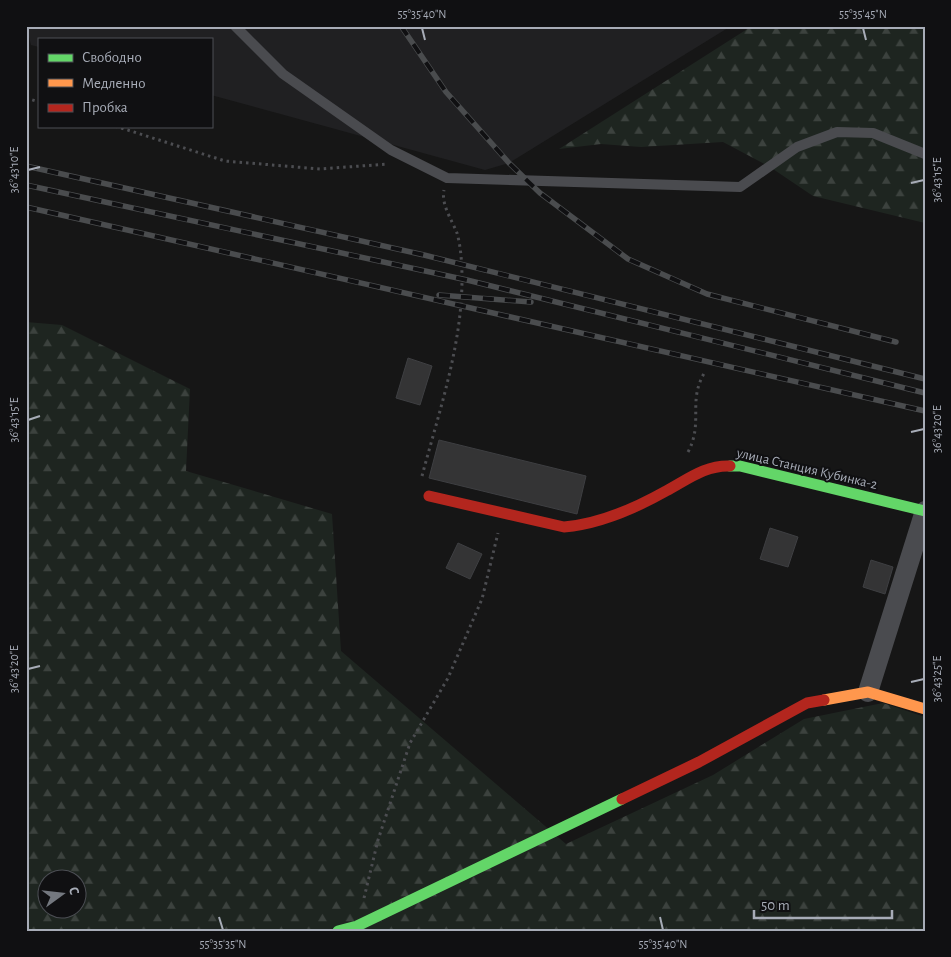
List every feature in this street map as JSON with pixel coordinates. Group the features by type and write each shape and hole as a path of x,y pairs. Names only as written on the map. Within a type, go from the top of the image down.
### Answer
{"street":[{"name":"улица Станция Кубинка-2","path":"429,496 564,526 578,527 598,521 664,492 688,478 719,466 740,466 925,511"},
{"path":"868,692 925,511"},
{"path":"338,931 357,926 699,762 807,703 868,692 925,710"}],"lane":[{"path":"235,26 283,74 391,150 447,178 740,187 797,147 837,132 873,133 925,154"}],"path":[{"path":"26,98 38,102"},
{"path":"121,128 225,161 320,169 416,162"},
{"path":"429,496 419,487 434,435 460,328 461,264 457,235 443,197 447,178"},
{"path":"686,456 696,431 695,397 698,384 705,372"},
{"path":"357,926 378,840 410,743 448,678 482,599 498,532 490,510"}],"shaded area":[{"path":"26,26 731,26 509,163 485,170 212,95 212,38 38,38 38,47 31,45"}],"green space":[{"path":"752,26 925,26 925,223 813,196 770,167 723,142 641,147 601,144 559,149"},
{"path":"26,322 62,325 190,389 186,471 332,514 341,651 566,844 713,775 804,719 883,703 925,717 925,931 26,931"}],"building":[{"path":"408,358 432,366 420,405 396,398"},
{"path":"439,440 586,476 577,514 429,478"},
{"path":"770,528 798,537 788,567 760,559"},
{"path":"458,543 482,554 470,579 446,568"},
{"path":"871,560 893,567 885,594 863,587"}],"railway":[{"path":"401,26 446,92 509,163 540,193 628,259 707,294 896,342"},
{"path":"26,166 424,255 925,379"},
{"path":"26,185 467,280 925,393"},
{"path":"26,207 925,411"},
{"path":"439,295 531,302"}],"traffic: fast":[{"path":"730,466 740,466 925,511"},
{"path":"338,931 357,926 622,799"}],"traffic: slow":[{"path":"824,700 868,692 925,709"}],"traffic: jam":[{"path":"429,496 564,527 591,523 616,515 642,504 704,471 721,466 730,466"},
{"path":"622,799 699,762 807,703 824,700"}]}
